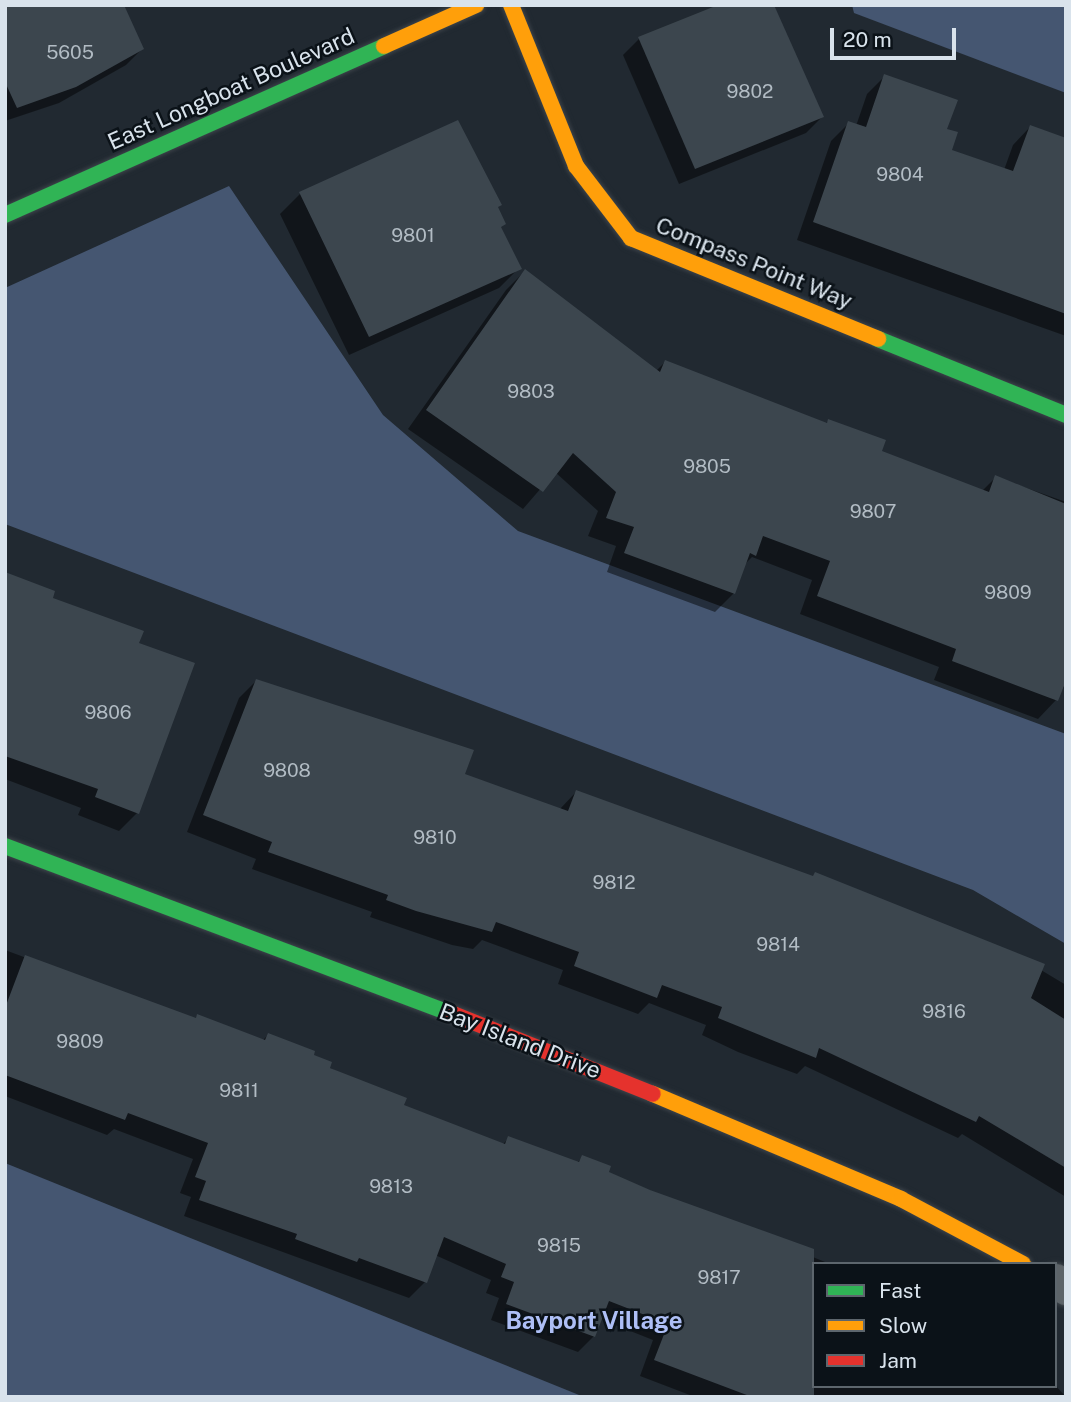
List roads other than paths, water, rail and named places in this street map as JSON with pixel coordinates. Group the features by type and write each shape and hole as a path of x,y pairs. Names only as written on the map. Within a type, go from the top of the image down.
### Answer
{"street":[{"name":"East Longboat Boulevard","path":"5,215 476,5"},
{"name":"Compass Point Way","path":"511,5 576,166 631,238 1066,415"},
{"name":"Bay Island Drive","path":"5,846 554,1052 901,1199 1019,1262"}],"water":[{"path":"852,5 1066,5 1066,93 854,13"},
{"path":"229,186 383,415 518,531 1066,734 1066,944 973,890 5,524 5,288"},
{"path":"5,1163 584,1397 5,1397"}],"district":[{"name":"Bayport Village","path":"594,1321"}]}
